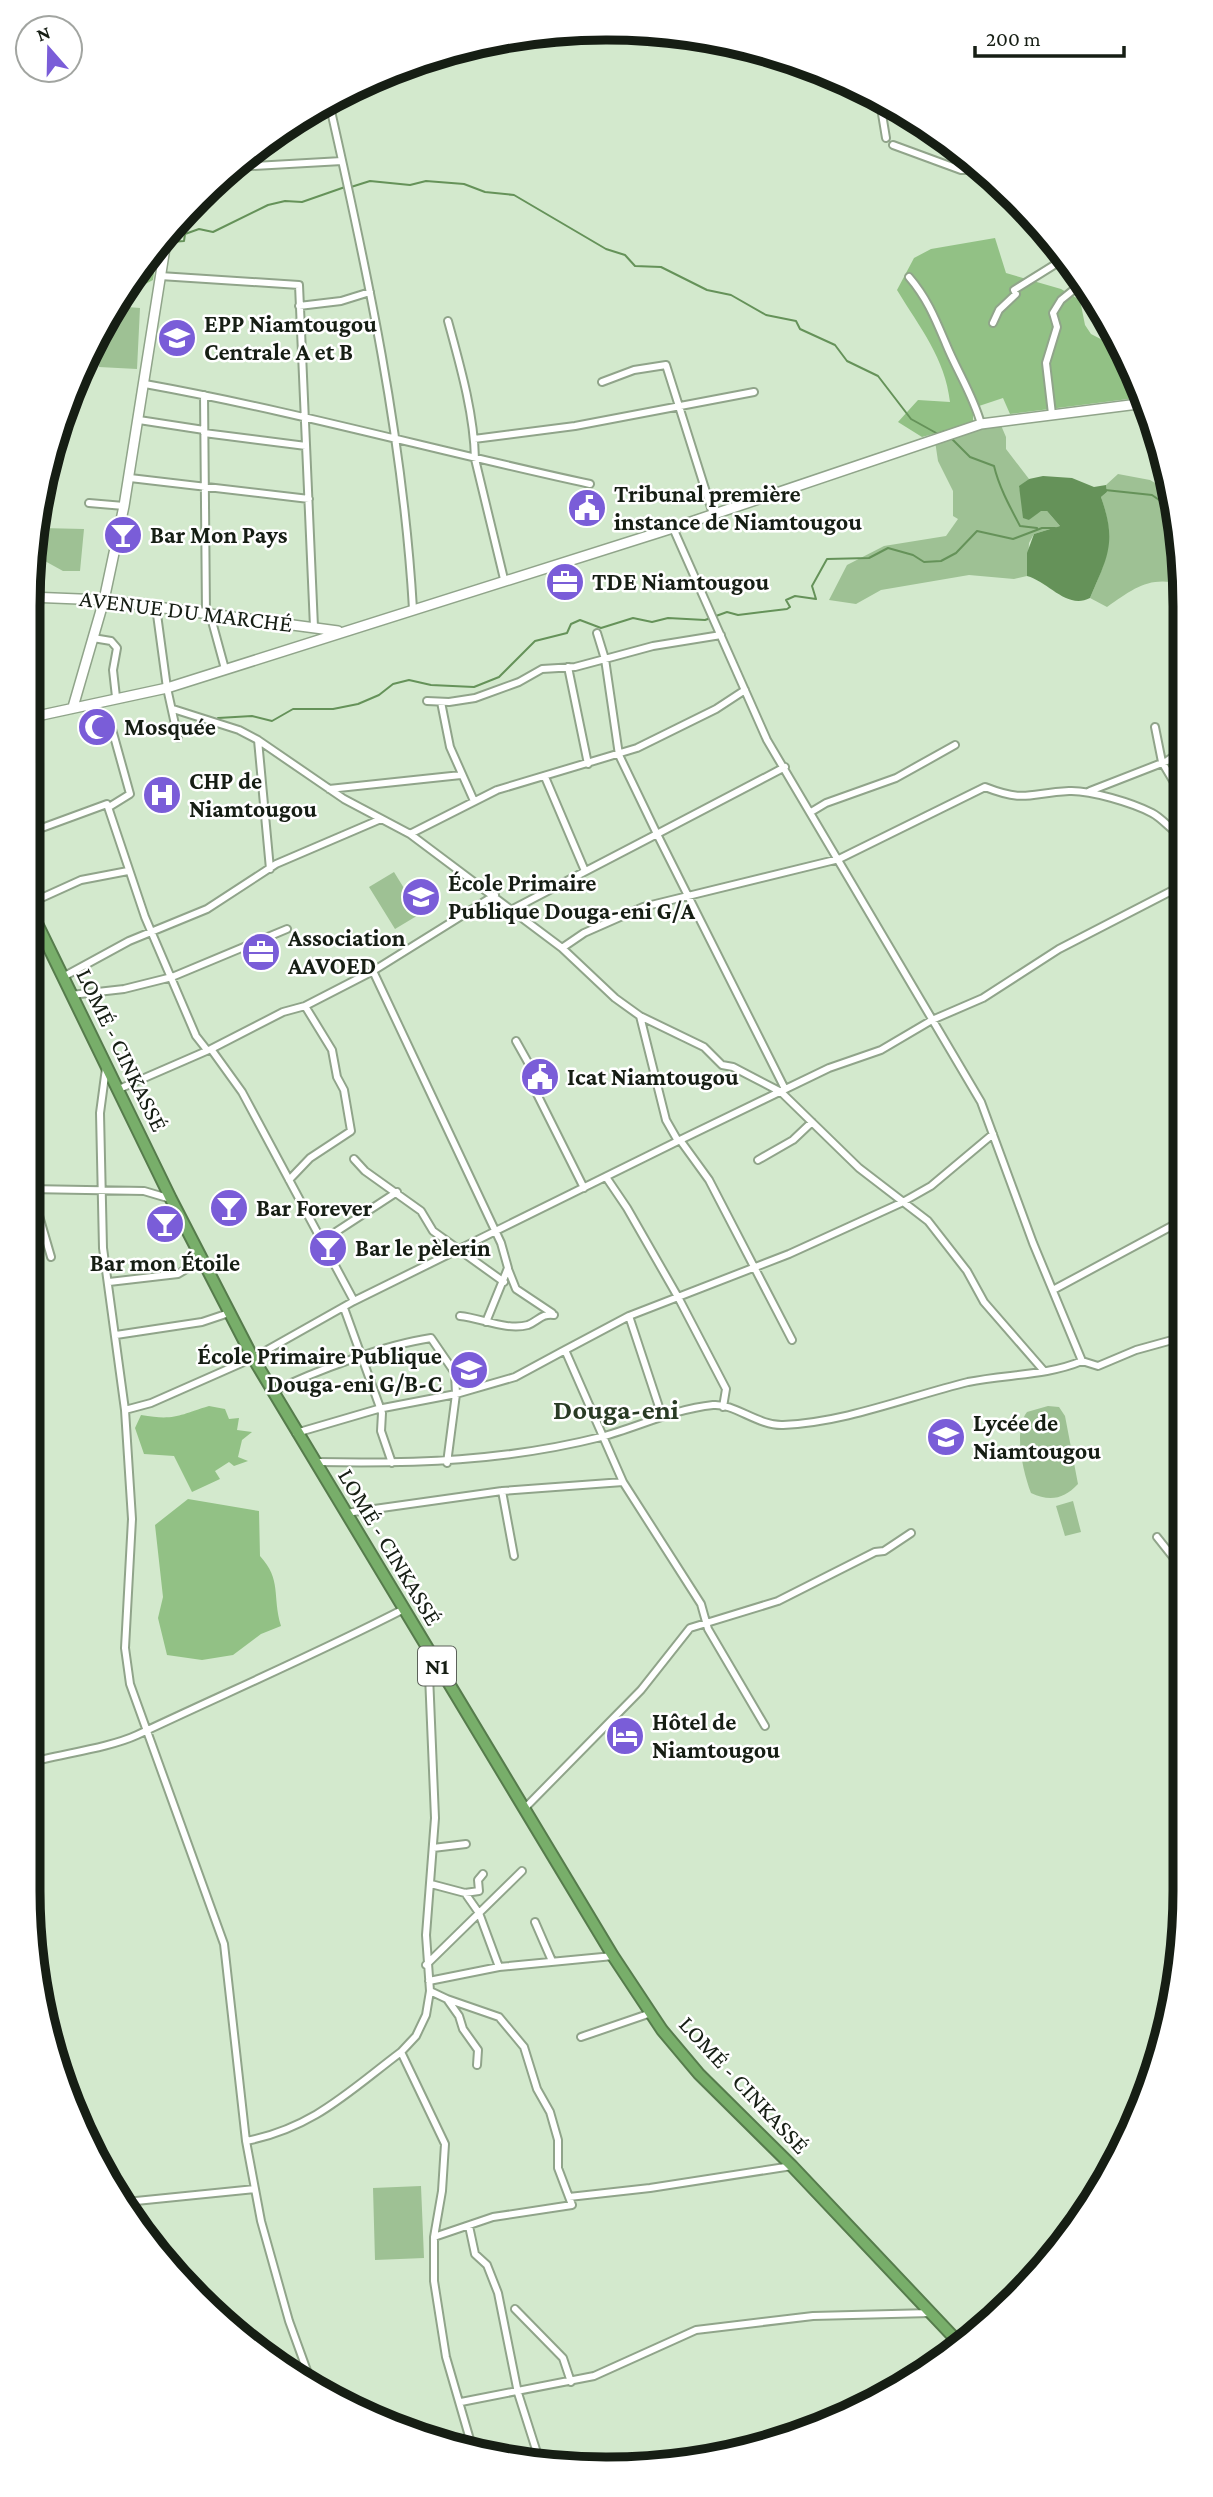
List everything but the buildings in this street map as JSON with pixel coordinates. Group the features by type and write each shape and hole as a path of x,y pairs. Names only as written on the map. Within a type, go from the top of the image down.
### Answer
{"highway":[{"name":"LOMÉ - CINKASSÉ","path":"40,930 171,1199 253,1358 613,1956 651,2013 699,2074 792,2166 954,2338"}],"main road":[{"path":"73,707 104,600 130,478 164,254"},
{"path":"40,715 167,688 504,579 673,528 981,424 1135,404"},
{"name":"AVENUE DU MARCHÉ","path":"40,597 104,600 340,631"}],"street":[{"path":"331,112 370,292 396,437 413,610"},
{"path":"882,112 886,138"},
{"path":"893,145 967,170"},
{"path":"251,166 342,161"},
{"path":"993,323 999,310 1016,294 1014,290 1057,263"},
{"path":"160,276 299,285 314,627"},
{"path":"909,277 933,309 946,344 974,401 981,424"},
{"path":"1052,414 1046,363 1057,327 1053,313 1061,300 1074,288"},
{"path":"299,306 341,302 370,292"},
{"path":"448,321 474,439 475,459 504,579"},
{"path":"602,382 635,370 666,365 713,514"},
{"path":"145,384 304,415 475,459 590,484"},
{"path":"474,439 575,426 754,392"},
{"path":"204,394 208,613 225,669"},
{"path":"139,420 306,446"},
{"path":"130,478 309,499"},
{"path":"89,503 124,506"},
{"path":"673,528 767,740 981,1102 1082,1361"},
{"path":"156,607 167,688 178,738"},
{"path":"597,633 605,659 619,755 783,1091 812,1122 901,1203 928,1221 967,1271 984,1302 1044,1371"},
{"path":"427,701 475,698 519,682 542,668 568,667 653,646 721,635"},
{"path":"93,638 111,641 117,648 113,670 116,697"},
{"path":"568,667 588,764"},
{"path":"410,834 497,790 619,755 716,709 745,690"},
{"path":"441,702 450,747 474,801"},
{"path":"90,703 110,722 130,794 108,807"},
{"path":"173,709 239,730 258,740 329,789 410,834 513,909 562,948 615,998 640,1016 704,1047 722,1065 733,1067 783,1091"},
{"path":"1154,727 1162,762 1173,781"},
{"path":"258,740 270,869"},
{"path":"811,812 826,803 896,778 955,745"},
{"path":"1088,792 1173,756"},
{"path":"513,909 785,767"},
{"path":"329,789 461,775"},
{"path":"545,777 585,871"},
{"path":"562,948 584,933 643,907 839,859 985,787 1012,797 1069,791 1088,792 1154,814 1173,831"},
{"path":"40,829 107,804 128,871 196,1036 242,1092 355,1301"},
{"path":"63,977 129,941 207,909 270,869 329,839 381,819"},
{"path":"40,899 81,880 128,871"},
{"path":"125,1410 151,1403 253,1358 355,1301 679,1141 829,1068 881,1050 932,1020 983,998 1059,949 1173,890"},
{"path":"119,1089 283,1012 305,1006 373,971 495,895"},
{"path":"71,995 124,989 172,977 288,929"},
{"path":"373,971 497,1232 516,1289 554,1315 545,1314 527,1325 486,1322 460,1316"},
{"path":"289,1181 310,1158 351,1130 344,1090 337,1077 332,1050 305,1006"},
{"path":"640,1016 666,1120 709,1180 792,1340"},
{"path":"516,1041 530,1066 531,1082 584,1188"},
{"path":"106,1065 100,1113 103,1248 125,1410 132,1519 125,1659 130,1684 224,1944 246,2141 255,2189 268,2251 307,2371"},
{"path":"758,1160 793,1140 812,1122"},
{"path":"296,1433 379,1409 456,1394 515,1377 629,1316 754,1267 901,1203 931,1186 993,1134"},
{"path":"354,1159 365,1171 421,1211 433,1231 504,1282"},
{"path":"606,1177 678,1297 726,1389 723,1407"},
{"path":"40,1189 144,1191 171,1199"},
{"path":"322,1241 397,1192"},
{"path":"40,1223 51,1257"},
{"path":"1053,1290 1173,1225"},
{"path":"109,1282 178,1274 203,1259"},
{"path":"486,1322 508,1268"},
{"path":"344,1308 383,1420 381,1431 392,1463"},
{"path":"116,1335 202,1322 229,1313"},
{"path":"629,1316 662,1416"},
{"path":"272,1392 321,1370 404,1342 431,1338 455,1373 456,1394 447,1463"},
{"path":"315,1462 447,1463 601,1437 662,1416 716,1404 767,1424 836,1420 883,1404 970,1382 1057,1371 1082,1361 1098,1366 1136,1350 1173,1340"},
{"path":"565,1350 623,1482 701,1604 708,1629 720,1652 765,1726"},
{"path":"346,1513 502,1491 623,1482"},
{"path":"502,1491 514,1556"},
{"path":"524,1809 641,1689 687,1631 778,1601 875,1552 884,1551 911,1533"},
{"path":"1157,1537 1173,1557"},
{"path":"40,1760 137,1735 209,1705 251,1681 304,1660 404,1609"},
{"path":"246,2141 280,2134 314,2118 401,2052 416,2036 426,2015 430,1991 426,1965 435,1818 428,1649"},
{"path":"433,1848 466,1844"},
{"path":"426,1965 522,1871"},
{"path":"431,1884 465,1893 479,1891 478,1880 483,1874"},
{"path":"465,1893 479,1913 499,1966"},
{"path":"534,1922 552,1961"},
{"path":"429,1981 499,1966 613,1956"},
{"path":"430,1991 499,2017 524,2047 537,2089 550,2112 558,2140 558,2168 572,2205 493,2217 433,2237"},
{"path":"447,1999 478,2050 477,2065"},
{"path":"581,2037 651,2013"},
{"path":"401,2052 445,2144 443,2191 433,2237 439,2320 446,2357 470,2440"},
{"path":"569,2197 650,2188 792,2166"},
{"path":"134,2202 255,2189"},
{"path":"469,2226 474,2254 487,2265 498,2293 517,2393 537,2452"},
{"path":"515,2309 563,2358 570,2382"},
{"path":"461,2402 570,2382 621,2365 696,2330 813,2316 931,2313"}],"shaded area":[{"path":"995,238 1006,273 1061,289 1080,300 1085,325 1091,334 1107,342 1133,398 1010,414 1003,398 973,408 973,423 922,437 898,422 918,400 950,402 937,357 897,290 914,258 931,249"},
{"path":"155,265 153,280 139,287"},
{"path":"126,307 140,308 137,369 99,367 100,355"},
{"path":"1000,423 1006,437 1006,449 1029,479 1019,487 1029,520 1041,510 1047,511 1060,526 1034,534 1029,543 1027,576 1014,579 969,575 881,590 856,604 829,600 847,565 884,546 946,536 958,519 953,516 953,491 938,461 935,441"},
{"path":"1118,474 1150,480 1159,485 1168,533 1172,583 1150,583 1133,590 1107,607 1090,598 1105,560 1109,537 1101,497 1107,492 1106,485"},
{"path":"1043,476 1072,478 1094,487 1106,485 1107,492 1101,497 1109,526 1106,559 1090,598 1082,601 1066,598 1027,576 1027,553 1034,534 1060,526 1047,511 1041,511 1029,520 1023,518 1019,486 1029,479"},
{"path":"46,528 84,529 80,571 63,571 43,560"},
{"path":"394,872 420,914 395,929 369,887"},
{"path":"209,1406 225,1409 229,1419 239,1418 237,1430 252,1432 242,1440 238,1457 248,1461 234,1466 229,1462 215,1471 220,1479 192,1492 174,1456 144,1454 135,1428 141,1415 170,1417"},
{"path":"1048,1406 1059,1407 1065,1416 1078,1484 1056,1498 1044,1498 1031,1493 1020,1440 1027,1412"},
{"path":"188,1499 259,1511 260,1556 274,1581 281,1626 261,1634 233,1655 202,1660 167,1655 158,1618 163,1597 155,1525"},
{"path":"1073,1501 1081,1532 1065,1536 1056,1506"},
{"path":"421,2186 424,2258 375,2260 373,2188"}],"waterway":[{"path":"351,187 370,181 410,185 426,181 464,184 485,192 514,195 606,249 625,255 635,266 661,267 707,290 731,295 766,315 796,321 800,329 835,345 847,361 878,376 911,419 938,434 945,431"},
{"path":"174,242 184,241 185,234 199,229 213,232 268,205 285,201 302,202 345,187"},
{"path":"951,438 970,457 994,466 1020,526 1037,528"},
{"path":"1105,490 1152,495 1163,502"},
{"path":"218,718 252,716 272,721 293,709 333,709 358,704 379,695 393,684 409,680 431,685 474,687 499,677 535,641 567,633 571,624 580,620 601,628 633,618 652,622 668,618 705,620 727,612 738,615 787,609 790,607 786,600 795,596 816,599 812,586 827,559 869,558 888,548 913,555 924,562 941,561 956,553 977,531 1013,539 1042,528 1055,528"}],"place":[{"name":"EPP Niamtougou Centrale A et B","path":"177,338"},
{"name":"Tribunal première instance de Niamtougou","path":"587,508"},
{"name":"Bar Mon Pays","path":"123,535"},
{"name":"TDE Niamtougou","path":"565,582"},
{"name":"Mosquée","path":"97,727"},
{"name":"CHP de Niamtougou","path":"162,795"},
{"name":"École Primaire Publique Douga-eni G/A","path":"421,897"},
{"name":"Association AAVOED","path":"261,952"},
{"name":"Icat Niamtougou","path":"540,1077"},
{"name":"Bar Forever","path":"229,1208"},
{"name":"Bar mon Étoile","path":"165,1224"},
{"name":"Bar le pèlerin","path":"328,1248"},
{"name":"École Primaire Publique Douga-eni G/B-C","path":"469,1370"},
{"name":"Lycée de Niamtougou","path":"946,1437"},
{"name":"Hôtel de Niamtougou","path":"625,1736"}],"district":[{"name":"Douga-eni","path":"616,1409"}]}
